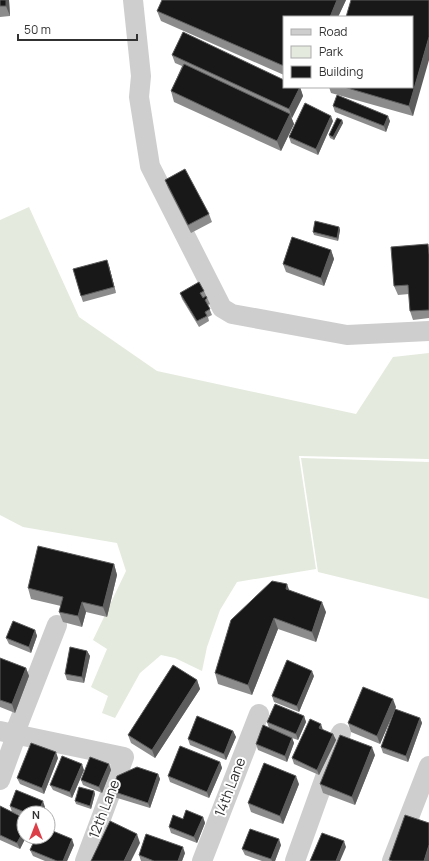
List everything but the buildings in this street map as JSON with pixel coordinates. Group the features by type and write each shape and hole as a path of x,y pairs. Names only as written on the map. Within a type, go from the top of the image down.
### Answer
{"street":[{"path":"133,0 142,76 139,97 150,166 222,308 232,314 347,335 429,331"},
{"path":"0,780 10,734 57,625"},
{"name":"14th Lane","path":"202,861 259,714"},
{"path":"295,861 341,733"},
{"name":"12th Lane","path":"10,734 124,757 85,861"},
{"path":"392,861 429,766"}],"green space":[{"path":"29,207 79,317 157,371 356,414 393,357 429,353 429,459 299,456 316,569 237,582 220,610 207,647 202,671 175,658 161,655 140,673 115,718 102,713 108,696 91,687 107,649 93,640 126,571 117,543 23,527 0,515 0,220"},
{"path":"301,458 429,462 429,599 318,572"}]}
